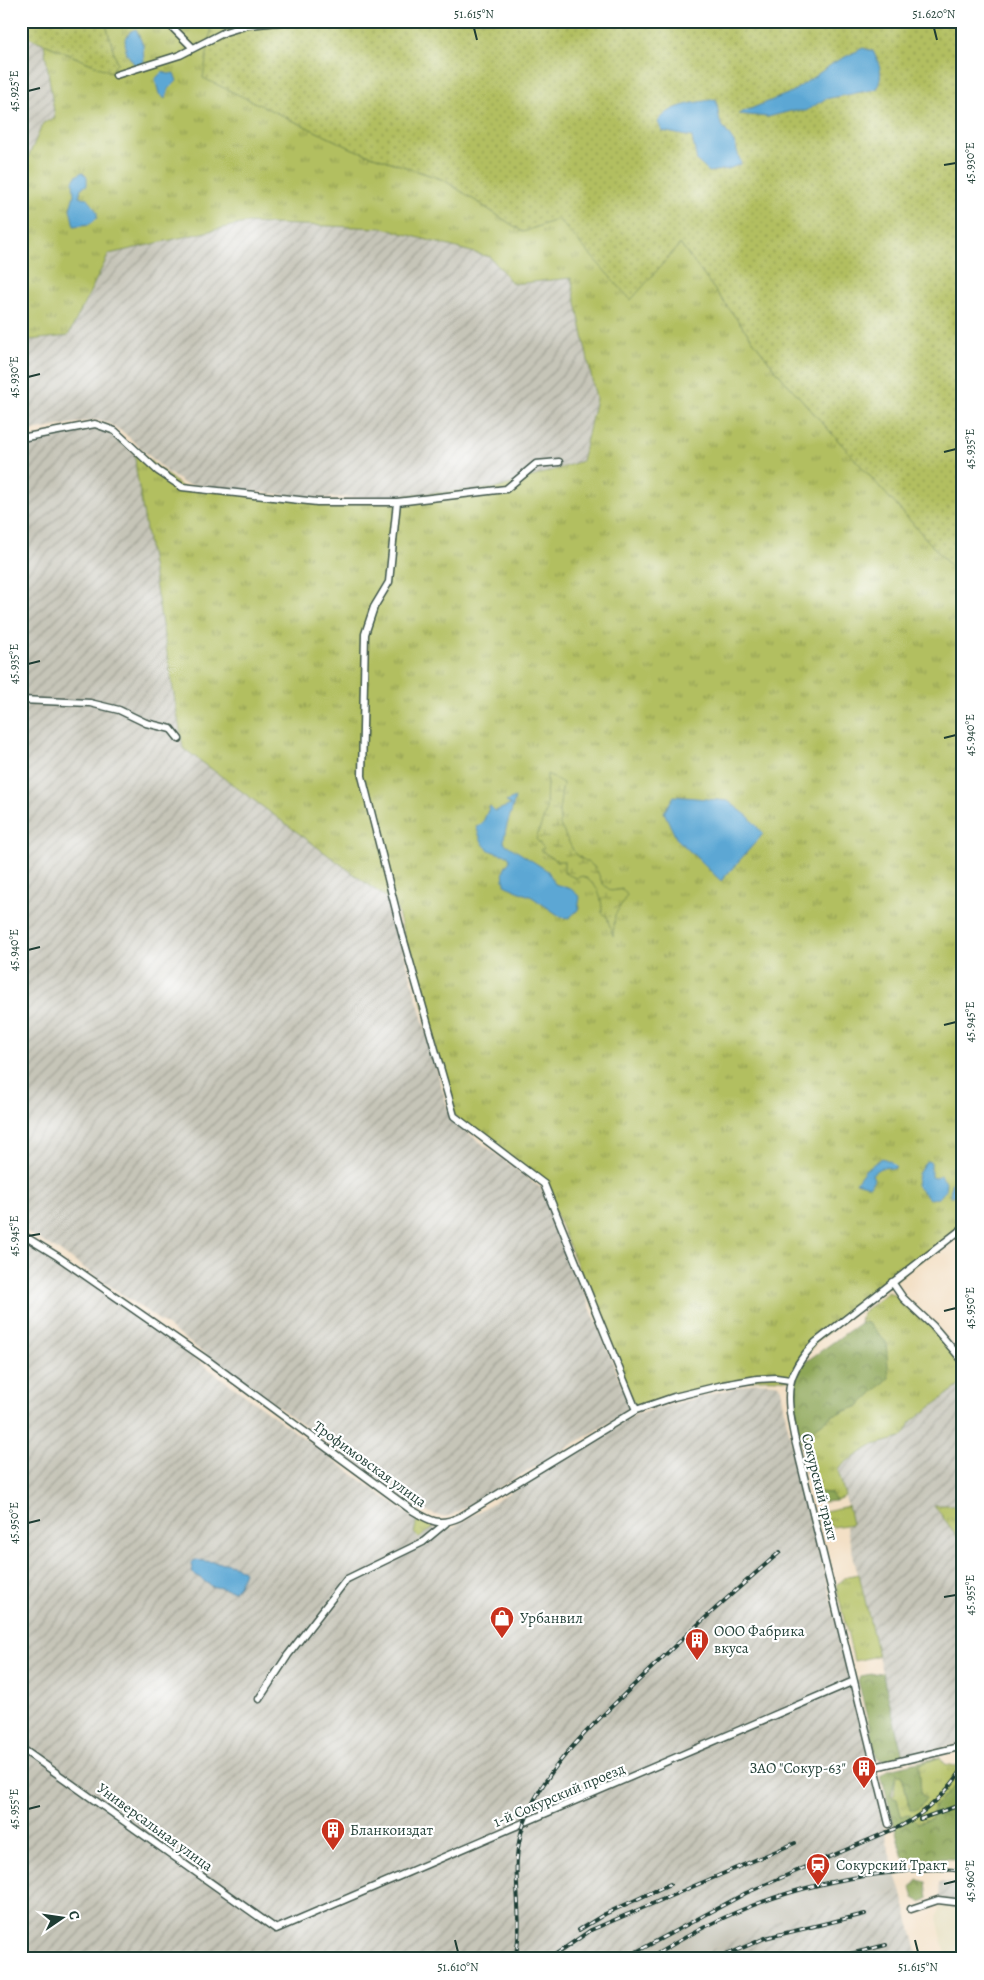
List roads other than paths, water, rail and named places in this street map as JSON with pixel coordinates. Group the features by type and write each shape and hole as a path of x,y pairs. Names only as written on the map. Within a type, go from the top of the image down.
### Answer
{"street":[{"path":"116,75 180,55 248,24 289,21"},
{"path":"169,22 193,48"},
{"path":"21,438 95,424 115,431 158,471 182,487 317,502 397,502 506,489 536,464 559,462"},
{"path":"397,502 389,582 374,607 365,634 362,776 402,934 454,1116 544,1184 636,1410"},
{"path":"21,700 90,703 119,710 146,723 171,729 179,739"},
{"name":"Сокурский тракт","path":"889,1824 794,1436 788,1395 790,1380 798,1362 816,1342 963,1228"},
{"name":"Трофимовская улица","path":"21,1234 57,1256 207,1360 410,1509 435,1522 446,1523"},
{"path":"892,1282 903,1298 933,1326 963,1361"},
{"path":"258,1699 288,1654 347,1579 423,1542 446,1523 490,1500 636,1410 674,1397 757,1379 776,1378 790,1380"},
{"name":"1-й Сокурский проезд","path":"273,1927 276,1930 292,1924 854,1681"},
{"path":"875,1766 963,1746"},
{"name":"Универсальная улица","path":"21,1748 273,1927"},
{"path":"911,1909 938,1900 963,1904"}],"water":[{"path":"136,29 143,45 144,62 136,67 126,52 125,39 131,31"},
{"path":"863,48 873,51 879,66 880,79 877,89 825,99 806,111 791,111 768,117 738,114 792,92 835,62"},
{"path":"163,71 168,74 174,73 177,81 169,89 165,99 159,94 155,79"},
{"path":"716,99 720,122 735,144 741,164 728,169 709,172 697,161 692,137 662,131 658,122 669,111 676,108"},
{"path":"82,172 87,177 87,185 81,188 79,197 88,198 97,212 97,218 90,224 74,226 70,209 74,195 73,181"},
{"path":"674,796 728,801 749,817 763,834 721,881 676,838 664,812"},
{"path":"515,798 505,832 504,843 548,871 555,884 571,889 580,897 578,910 569,918 561,917 532,897 506,886 504,873 505,867 510,861 508,855 494,852 483,844 476,826 482,824 490,806 495,811 511,805 506,802"},
{"path":"882,1158 890,1161 896,1167 893,1169 884,1167 877,1170 872,1174 874,1179 870,1186 856,1182 865,1170"},
{"path":"926,1161 931,1162 931,1177 935,1178 940,1175 946,1182 945,1191 939,1198 929,1199 916,1185 918,1174"},
{"path":"963,1172 963,1192 950,1197 951,1184"},
{"path":"195,1560 236,1566 244,1572 239,1586 234,1591 211,1586 193,1573 191,1563"}],"railway":[{"path":"515,1959 519,1925 517,1875 519,1841 532,1804 543,1784 556,1766 602,1716 688,1634 780,1552"},
{"path":"623,1959 746,1893 901,1826 936,1801 963,1768"},
{"path":"920,1819 963,1804"},
{"path":"549,1959 591,1930 795,1843"},
{"path":"649,1959 704,1927 731,1914 788,1893 817,1885 879,1874 932,1869 963,1871"},
{"path":"579,1930 605,1914 670,1884"},
{"path":"717,1959 765,1938 865,1914"},
{"path":"830,1959 886,1945"}],"place":[{"name":"Урбанвил","path":"502,1639"},
{"name":"ООО Фабрика вкуса","path":"697,1661"},
{"name":"ЗАО \"Сокур-63\"","path":"864,1789"},
{"name":"Бланкоиздат","path":"333,1851"},
{"name":"Сокурский Тракт","path":"818,1886"}]}
